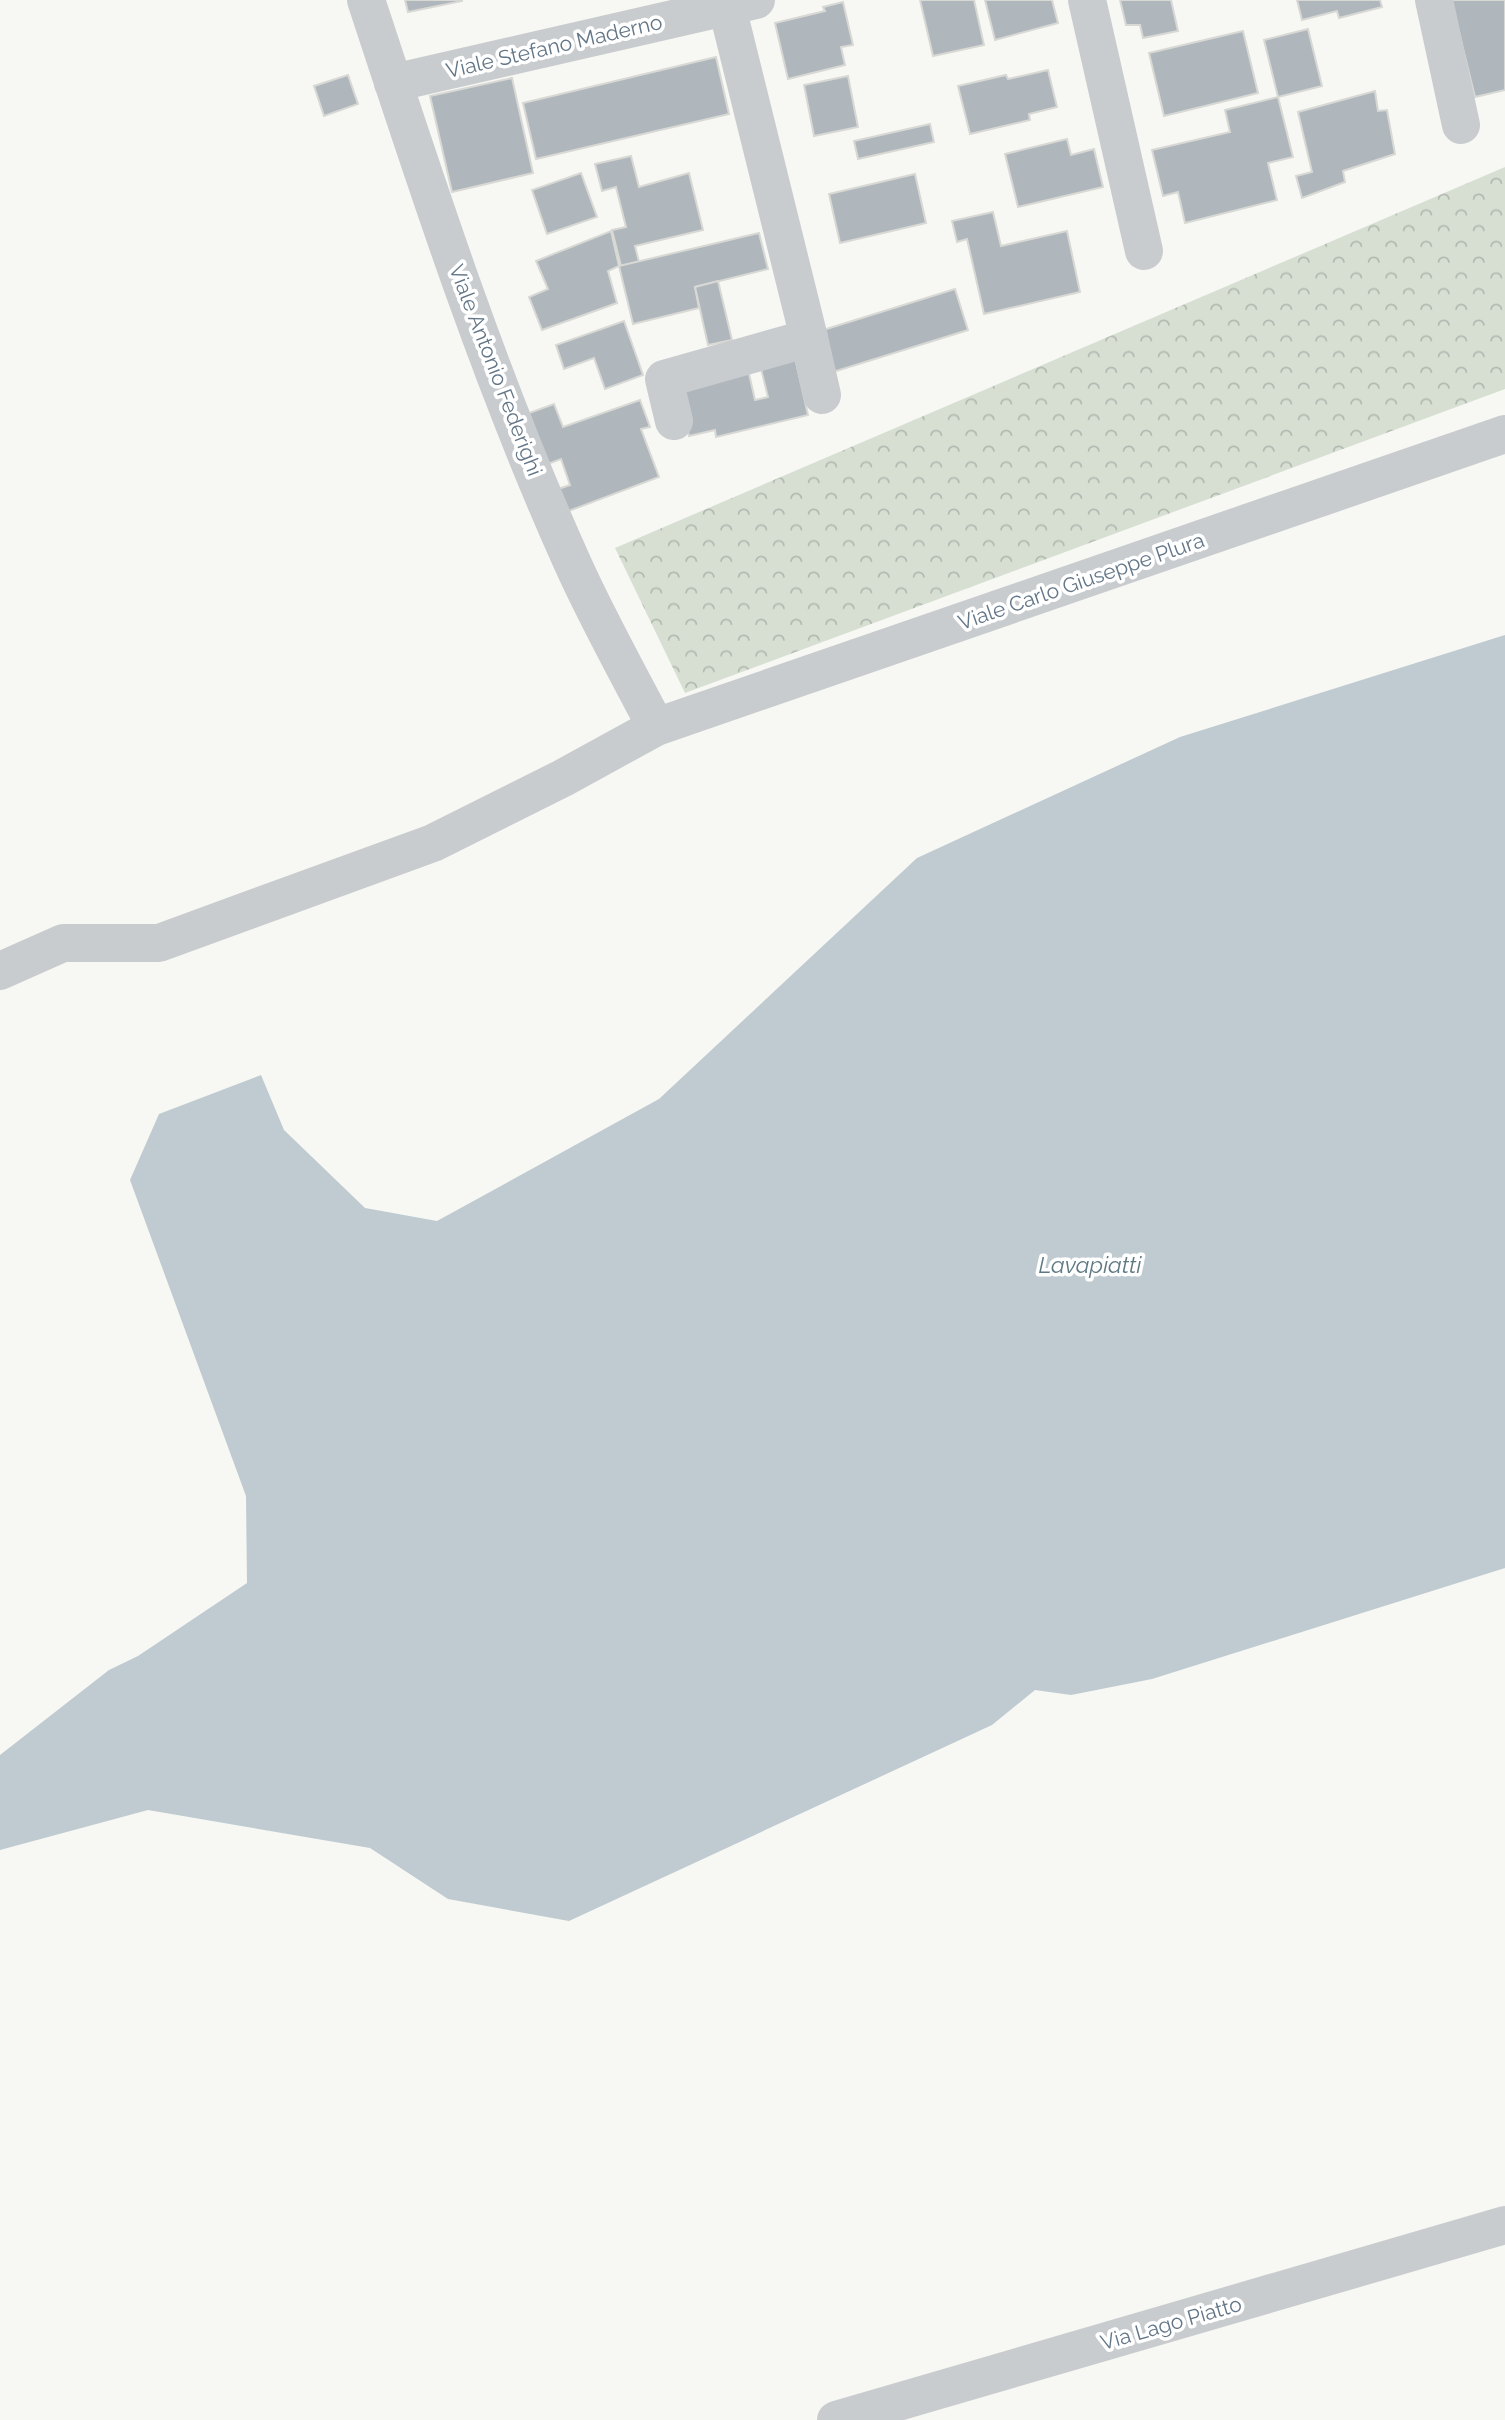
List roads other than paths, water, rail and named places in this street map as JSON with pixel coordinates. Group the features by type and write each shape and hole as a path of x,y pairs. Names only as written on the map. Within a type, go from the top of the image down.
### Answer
{"street":[{"name":"Viale Antonio Federighi","path":"366,0 437,214 523,448 573,565 656,727"},
{"path":"1087,0 1144,251"},
{"path":"1434,0 1461,125"},
{"name":"Viale Stefano Maderno","path":"393,83 741,4"},
{"path":"741,4 821,395"},
{"path":"674,421 664,379 809,338"},
{"name":"Viale Carlo Giuseppe Plura","path":"0,971 63,943 159,943 420,848 563,778 656,727 1505,434"},
{"name":"Via Lago Piatto","path":"836,2420 1505,2225"}],"water":[{"name":"Lavapiatti","path":"1505,635 1505,1568 1152,1679 1071,1695 1035,1690 992,1725 569,1921 448,1899 370,1848 148,1810 0,1850 0,1755 109,1670 138,1656 247,1583 246,1496 130,1180 159,1114 261,1075 284,1130 365,1208 437,1221 659,1099 917,858 1180,737"}]}
